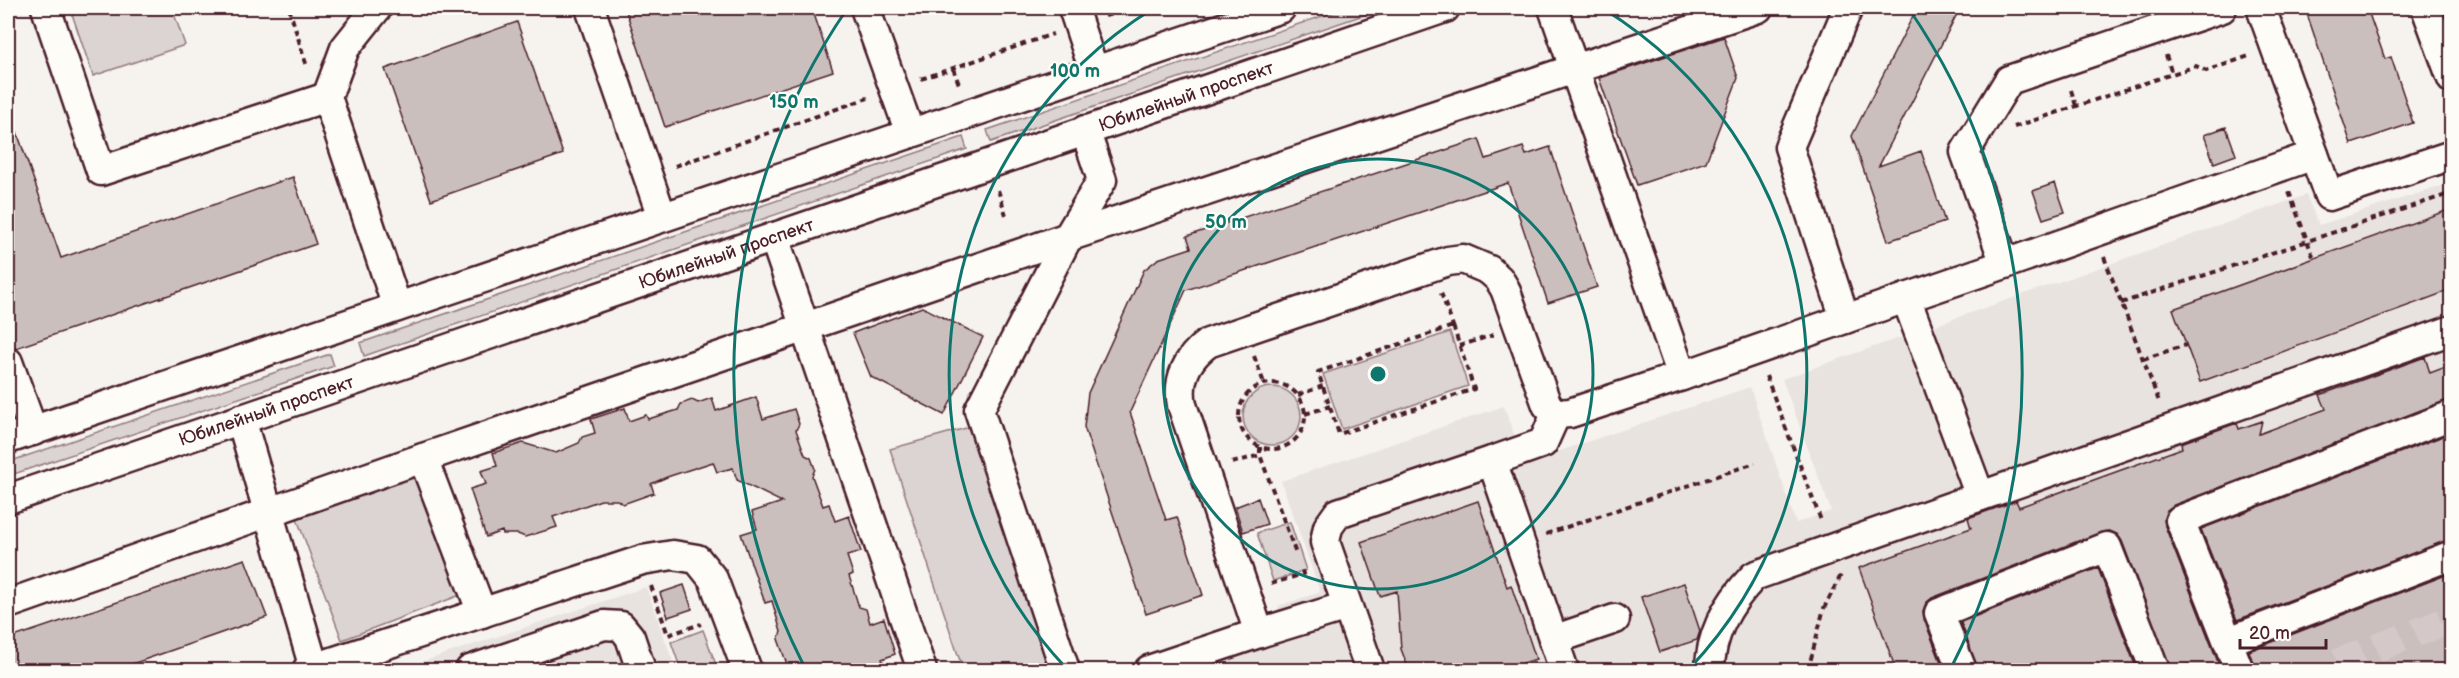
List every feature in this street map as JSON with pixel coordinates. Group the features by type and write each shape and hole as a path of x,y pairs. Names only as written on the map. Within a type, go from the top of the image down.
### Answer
{"street":[{"path":"46,8 101,171 322,98"},
{"path":"377,8 345,48 322,98 397,307"},
{"path":"590,8 662,218"},
{"path":"865,8 910,133"},
{"path":"1073,8 1094,71"},
{"path":"8,365 20,435 1281,8"},
{"name":"Юбилейный проспект","path":"8,499 1445,8"},
{"path":"1553,8 1682,376"},
{"path":"8,604 804,326 1758,8"},
{"path":"1845,319 1790,147 1848,8"},
{"path":"2005,264 1965,152 2009,80 2222,8"},
{"path":"2261,8 2329,196 2451,155"},
{"path":"2426,8 2451,79"},
{"path":"1065,670 979,410 1068,237 1102,180 1085,130"},
{"path":"1259,633 1182,405 1179,390 1190,359 1208,343 1432,267 1462,259 1490,270 1499,279 1505,289 1547,405 1556,414 1570,413 2314,155"},
{"path":"774,237 922,670"},
{"path":"1906,298 1980,496"},
{"path":"1710,670 1710,659 1721,622 1733,598 1754,576 1828,540 1980,496 2451,330"},
{"path":"1370,670 1325,542 1328,527 1338,513 1543,443 1556,414"},
{"path":"2239,670 2180,520 2451,416"},
{"path":"241,419 310,669 642,560 673,555 697,559 713,579 747,670"},
{"path":"423,458 482,613"},
{"path":"1492,461 1564,670"},
{"path":"1962,670 1939,613 2108,547 2155,670"},
{"path":"2229,641 2451,555"},
{"path":"1149,670 1347,606"},
{"path":"1553,640 1615,619"},
{"path":"470,670 604,625 621,626 630,637 641,670"}],"path":[{"path":"289,8 322,98"},
{"path":"2013,127 2196,66 2206,71 2275,47"},
{"path":"2280,167 2314,259"},
{"path":"2121,303 2451,193"},
{"path":"2094,232 2162,410"},
{"path":"1432,267 1453,326 1474,388 1339,434 1318,372 1453,326"},
{"path":"2143,359 2186,345"},
{"path":"1756,350 1841,574 1824,608 1808,670"},
{"path":"1277,382 1289,387 1298,395 1305,408 1305,414 1301,433 1292,443 1280,448 1260,447 1245,436 1239,424 1239,411 1243,399 1252,389 1264,383 1277,382"},
{"path":"1298,395 1323,386"},
{"path":"1305,414 1330,406"},
{"path":"1245,592 1304,573 1260,454 1260,447"},
{"path":"1520,543 1755,463"},
{"path":"642,560 669,635 705,622"}],"shaded area":[{"path":"70,8 172,8 185,45 93,76"},
{"path":"1346,8 1384,8 991,142 987,130"},
{"path":"963,137 967,149 364,356 360,343"},
{"path":"2451,183 2451,670 1201,670 1287,639 1278,606 1320,592 1281,481 1504,406 1524,463 1750,387 1796,523 1831,511 1782,379 2306,195 2319,225"},
{"path":"1450,332 1468,386 1342,429 1323,374"},
{"path":"330,354 334,366 8,476 8,462"},
{"path":"1272,387 1283,389 1296,400 1301,416 1299,427 1288,440 1272,445 1261,443 1248,432 1243,416 1245,405 1256,392"},
{"path":"970,427 1052,662 1036,667 1037,670 963,670 890,449"},
{"path":"418,472 463,594 342,640 296,516"},
{"path":"1290,522 1306,570 1273,581 1257,533"},
{"path":"646,587 676,670 397,670"},
{"path":"703,630 718,670 681,670 671,642"}],"building":[{"path":"625,8 812,8 833,71 665,127"},
{"path":"1917,8 1960,8 1879,166 1921,151 1945,222 1888,241 1852,136"},
{"path":"2305,8 2367,8 2385,59 2391,57 2413,123 2351,144"},
{"path":"517,22 563,154 431,200 385,69"},
{"path":"1724,37 1738,78 1706,162 1637,185 1599,78"},
{"path":"11,115 61,258 293,177 316,244 16,348 11,346 8,336 8,116"},
{"path":"2226,127 2236,155 2214,163 2204,135"},
{"path":"1479,139 1486,159 1523,147 1526,155 1550,147 1597,287 1548,303 1508,183 1186,290 1130,412 1166,520 1177,517 1203,595 1146,614 1084,427 1088,393 1144,270 1158,259 1191,248 1187,236"},
{"path":"2055,183 2065,212 2043,219 2033,191"},
{"path":"2451,209 2451,290 2200,382 2173,309"},
{"path":"922,307 983,337 944,415 871,377 853,333"},
{"path":"2425,357 2430,373 2451,365 2451,399 2174,505 2167,510 2164,518 2165,526 2221,670 2171,670 2122,541 2117,534 2109,531 2101,532 1932,598 1926,603 1923,611 1924,619 1944,670 1896,670 1859,568 1971,528 1968,518 2016,501 2019,507 2182,448 2181,443 2237,423 2239,429 2262,421 2259,434 2326,409 2320,395"},
{"path":"756,397 763,419 794,409 799,424 796,430 805,455 811,458 815,469 812,476 823,506 829,504 835,521 849,516 861,552 847,556 853,574 849,576 859,607 866,609 870,623 884,618 895,654 882,659 886,670 789,670 778,639 781,632 772,601 765,603 741,534 757,529 752,512 782,502 737,480 733,468 717,472 713,462 651,484 654,493 623,504 617,500 601,500 553,517 557,527 525,537 518,534 503,534 502,531 486,537 470,489 486,484 481,471 497,466 493,453 523,443 556,453 579,443 582,437 595,433 591,419 625,408 629,421 646,415 648,419 678,410 681,404 692,400 698,403 712,398 716,411"},
{"path":"2451,433 2451,539 2237,620 2201,529"},
{"path":"1258,498 1267,524 1243,532 1235,507"},
{"path":"1478,501 1507,587 1511,585 1536,659 1502,670 1409,670 1401,649 1397,591 1380,596 1361,542"},
{"path":"245,559 267,617 115,670 8,670 8,639"},
{"path":"2098,568 2137,670 1978,670 1961,622"},
{"path":"2451,573 2451,670 2255,670 2249,651"},
{"path":"1684,583 1700,631 1697,640 1660,652 1641,597"},
{"path":"684,585 692,609 668,617 660,593"}],"tunnel":[{"path":"2337,663 2452,619"}]}
